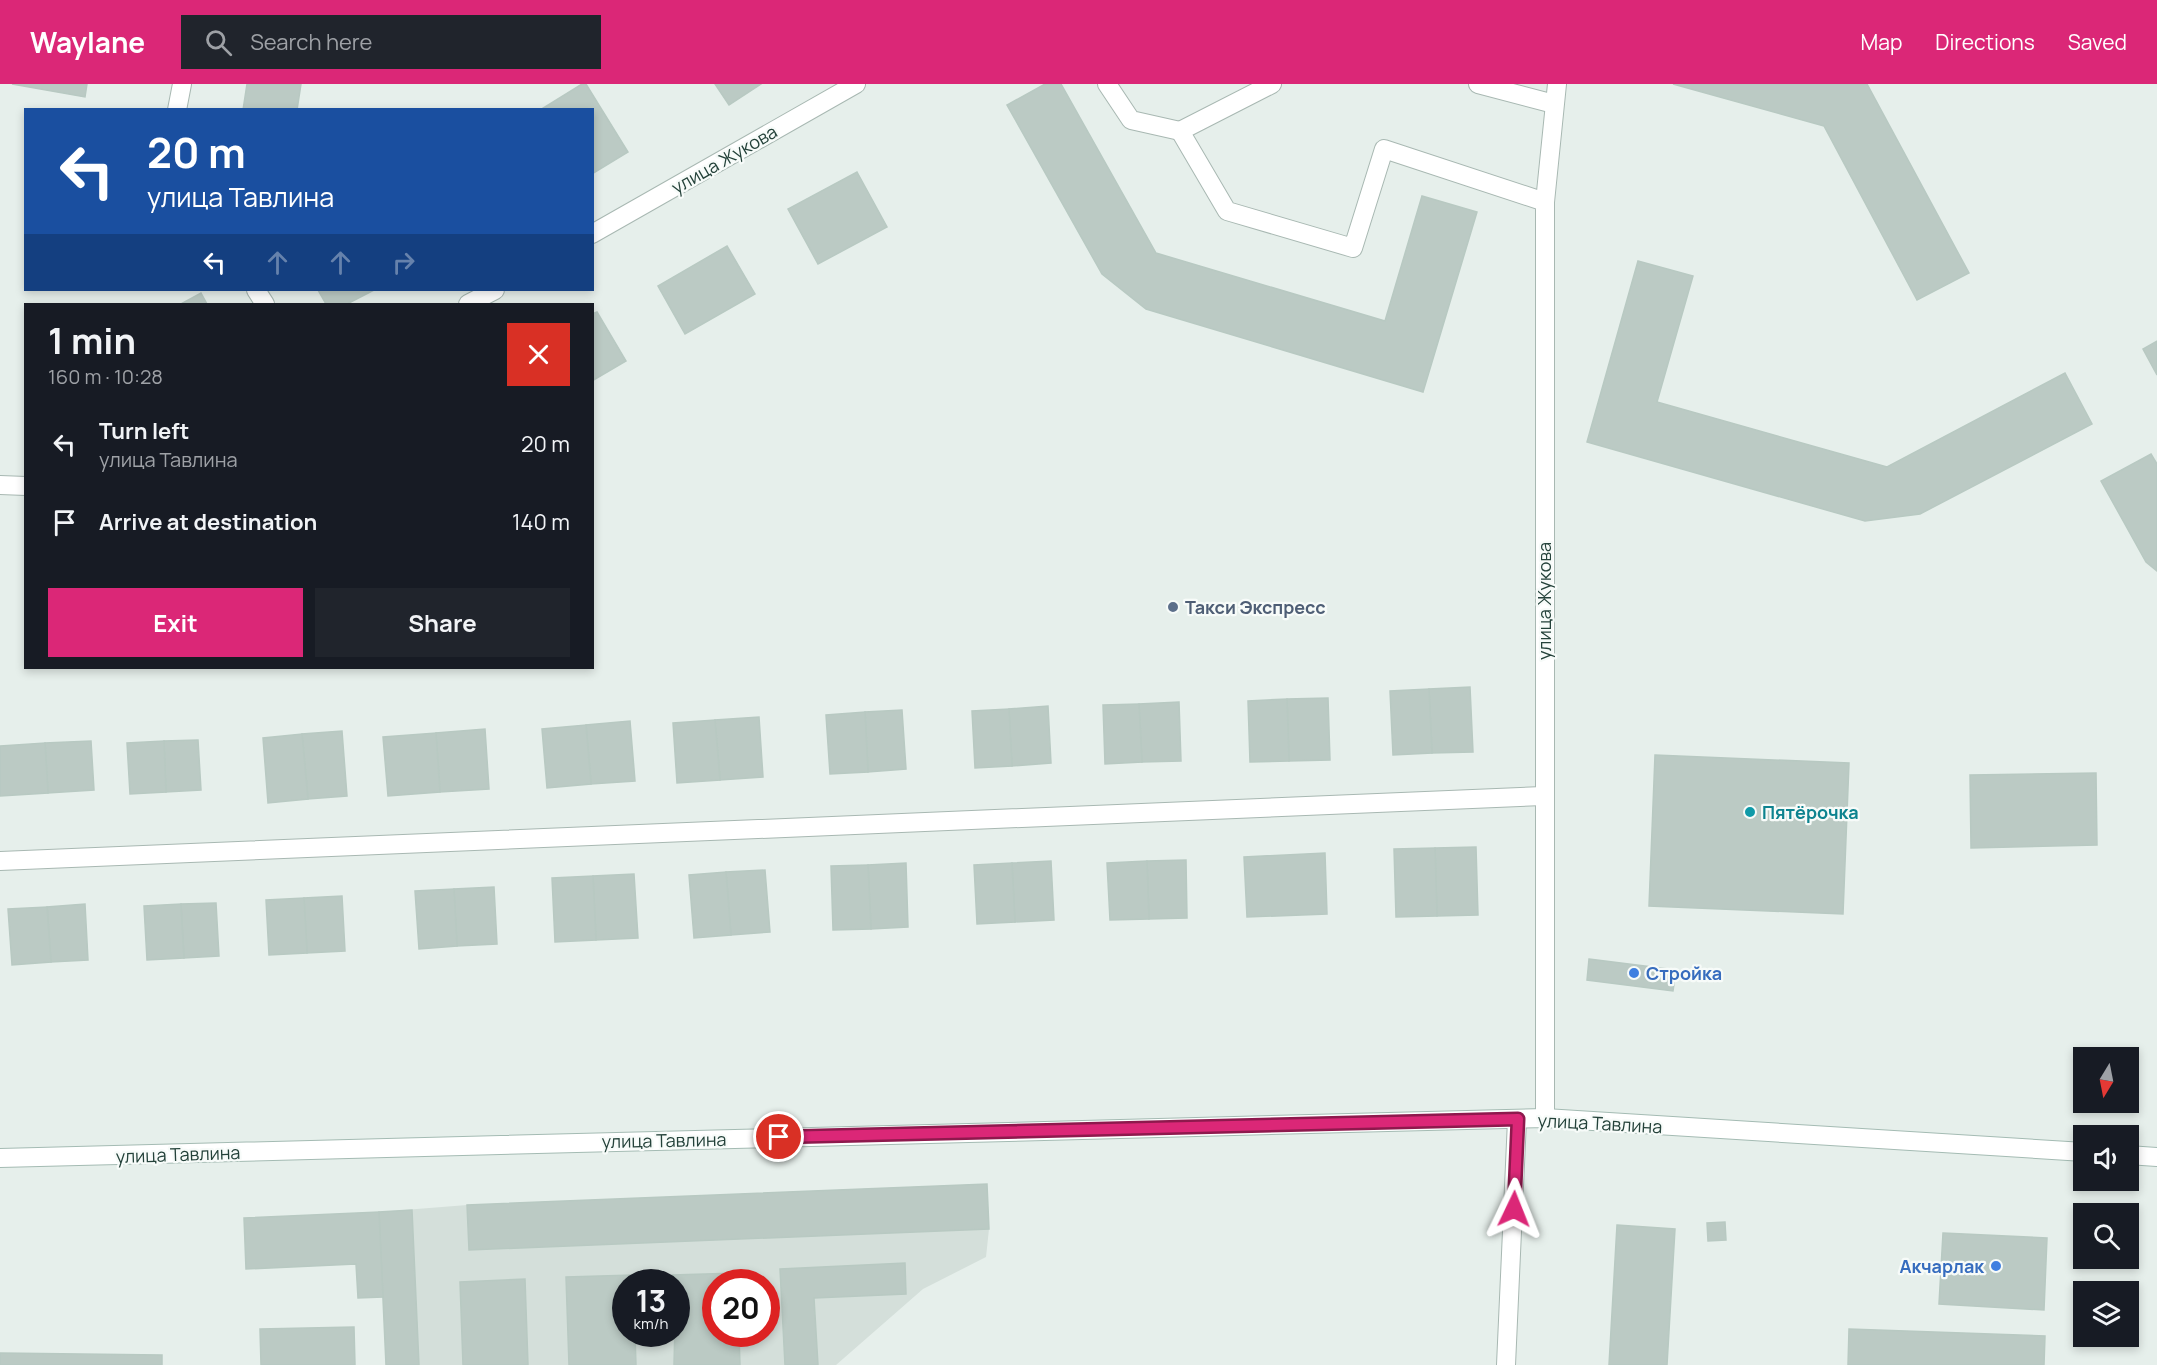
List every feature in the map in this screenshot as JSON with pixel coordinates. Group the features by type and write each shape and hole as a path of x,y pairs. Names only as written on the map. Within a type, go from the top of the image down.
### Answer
{"street":[{"path":"177,108 182,84"},
{"name":"улица Жукова","path":"594,233 856,84"},
{"path":"1107,84 1131,120 1180,131 1272,84"},
{"path":"1478,84 1554,104"},
{"name":"улица Жукова","path":"1545,1118 1543,796 1545,202 1557,84"},
{"path":"1180,131 1227,211 1353,248 1384,149 1545,202"},
{"path":"470,303 493,291"},
{"path":"0,485 24,486"},
{"path":"0,861 1543,796"},
{"name":"улица Тавлина","path":"0,1158 1545,1118 2073,1151"},
{"path":"1506,1365 1518,1119"},
{"path":"2139,1156 2157,1157"}],"shaded area":[{"path":"987,1184 989,1229 986,1257 923,1289 836,1365 386,1365 379,1212 467,1205"}],"building":[{"path":"12,84 87,84 85,97"},
{"path":"247,84 301,84 297,108 243,108"},
{"path":"582,84 586,84 628,152 594,173 594,108 543,108"},
{"path":"715,84 761,84 729,105"},
{"path":"1045,84 1061,84 1156,253 1385,321 1422,196 1477,212 1423,392 1146,309 1102,274 1007,105"},
{"path":"1673,84 1867,84 1969,273 1917,300 1824,126"},
{"path":"857,172 887,227 818,264 788,209"},
{"path":"727,246 755,294 685,334 658,286"},
{"path":"1638,261 1693,276 1657,402 1887,467 2065,373 2092,424 1920,514 1865,521 1587,442"},
{"path":"319,291 372,291 349,303 325,303"},
{"path":"201,293 206,303 183,303"},
{"path":"597,312 626,361 594,380 594,313"},
{"path":"2157,341 2157,375 2143,349"},
{"path":"2151,454 2157,464 2157,571 2146,562 2101,481"},
{"path":"1470,687 1473,752 1432,753 1429,689"},
{"path":"1429,689 1432,753 1393,755 1390,691"},
{"path":"1328,698 1330,760 1289,761 1287,699"},
{"path":"1287,699 1289,761 1250,762 1248,701"},
{"path":"1179,702 1181,761 1142,762 1139,704"},
{"path":"1139,704 1142,762 1105,764 1103,705"},
{"path":"1048,706 1051,763 1012,766 1009,709"},
{"path":"1009,709 1012,766 975,768 972,711"},
{"path":"902,710 906,769 868,772 865,712"},
{"path":"865,712 868,772 830,774 826,715"},
{"path":"759,717 763,777 720,780 715,720"},
{"path":"715,720 720,780 677,783 673,723"},
{"path":"630,721 635,781 591,784 586,725"},
{"path":"586,725 591,784 547,788 542,729"},
{"path":"485,729 489,789 440,792 436,733"},
{"path":"342,731 347,796 308,799 302,734"},
{"path":"436,733 440,792 388,796 383,737"},
{"path":"302,734 308,799 268,803 263,738"},
{"path":"198,740 201,790 166,792 164,741"},
{"path":"91,741 94,790 48,793 45,743"},
{"path":"164,741 166,792 130,794 127,743"},
{"path":"45,743 48,793 0,796 0,746"},
{"name":"Пятёрочка","path":"1655,755 1849,763 1843,914 1649,906"},
{"path":"2096,773 2097,845 1971,848 1970,775"},
{"path":"1476,847 1478,915 1437,916 1435,848"},
{"path":"1435,848 1437,916 1396,917 1394,849"},
{"path":"1325,853 1327,914 1247,917 1244,857"},
{"path":"1186,860 1187,918 1149,919 1147,861"},
{"path":"1051,861 1054,920 1015,922 1012,863"},
{"path":"1147,861 1149,919 1110,920 1107,863"},
{"path":"906,863 908,927 871,929 868,865"},
{"path":"1012,863 1015,922 977,924 974,865"},
{"path":"868,865 871,929 833,930 831,866"},
{"path":"765,870 770,932 731,935 726,872"},
{"path":"726,872 731,935 694,938 689,875"},
{"path":"634,874 638,938 596,940 593,876"},
{"path":"593,876 596,940 555,942 552,878"},
{"path":"494,887 497,944 457,946 454,889"},
{"path":"454,889 457,946 419,949 415,891"},
{"path":"342,896 345,951 307,953 304,898"},
{"path":"304,898 307,953 269,955 266,900"},
{"path":"216,903 219,956 184,958 181,904"},
{"path":"85,904 88,960 51,962 47,907"},
{"path":"181,904 184,958 147,960 144,906"},
{"path":"47,907 51,962 12,965 8,909"},
{"path":"1589,959 1676,970 1673,991 1587,980"},
{"path":"987,1184 989,1229 469,1250 467,1205"},
{"path":"412,1210 419,1365 386,1365 379,1212"},
{"path":"379,1212 383,1297 358,1298 356,1264 246,1269 244,1218"},
{"path":"1725,1222 1726,1240 1708,1241 1707,1223"},
{"path":"1617,1225 1675,1229 1667,1365 1609,1365"},
{"path":"1943,1233 2047,1238 2044,1310 1939,1304"},
{"path":"905,1263 906,1294 814,1298 818,1365 785,1365 780,1269"},
{"path":"690,1274 702,1274 702,1347 739,1347 740,1365 674,1365 674,1347 690,1347"},
{"path":"612,1276 612,1347 635,1347 636,1365 569,1365 566,1277"},
{"path":"525,1279 528,1365 463,1365 460,1282"},
{"path":"354,1327 355,1365 261,1365 260,1329"},
{"path":"1849,1329 2045,1336 2044,1365 1848,1365"},
{"path":"0,1353 162,1355 162,1365 0,1365"}],"place":[{"name":"Такси Экспресс","path":"1173,607"},
{"name":"Пятёрочка","path":"1750,812"},
{"name":"Стройка","path":"1634,973"},
{"name":"Акчарлак","path":"1996,1266"}],"route":[{"path":"779,1137 1518,1119 1514,1209"}]}
